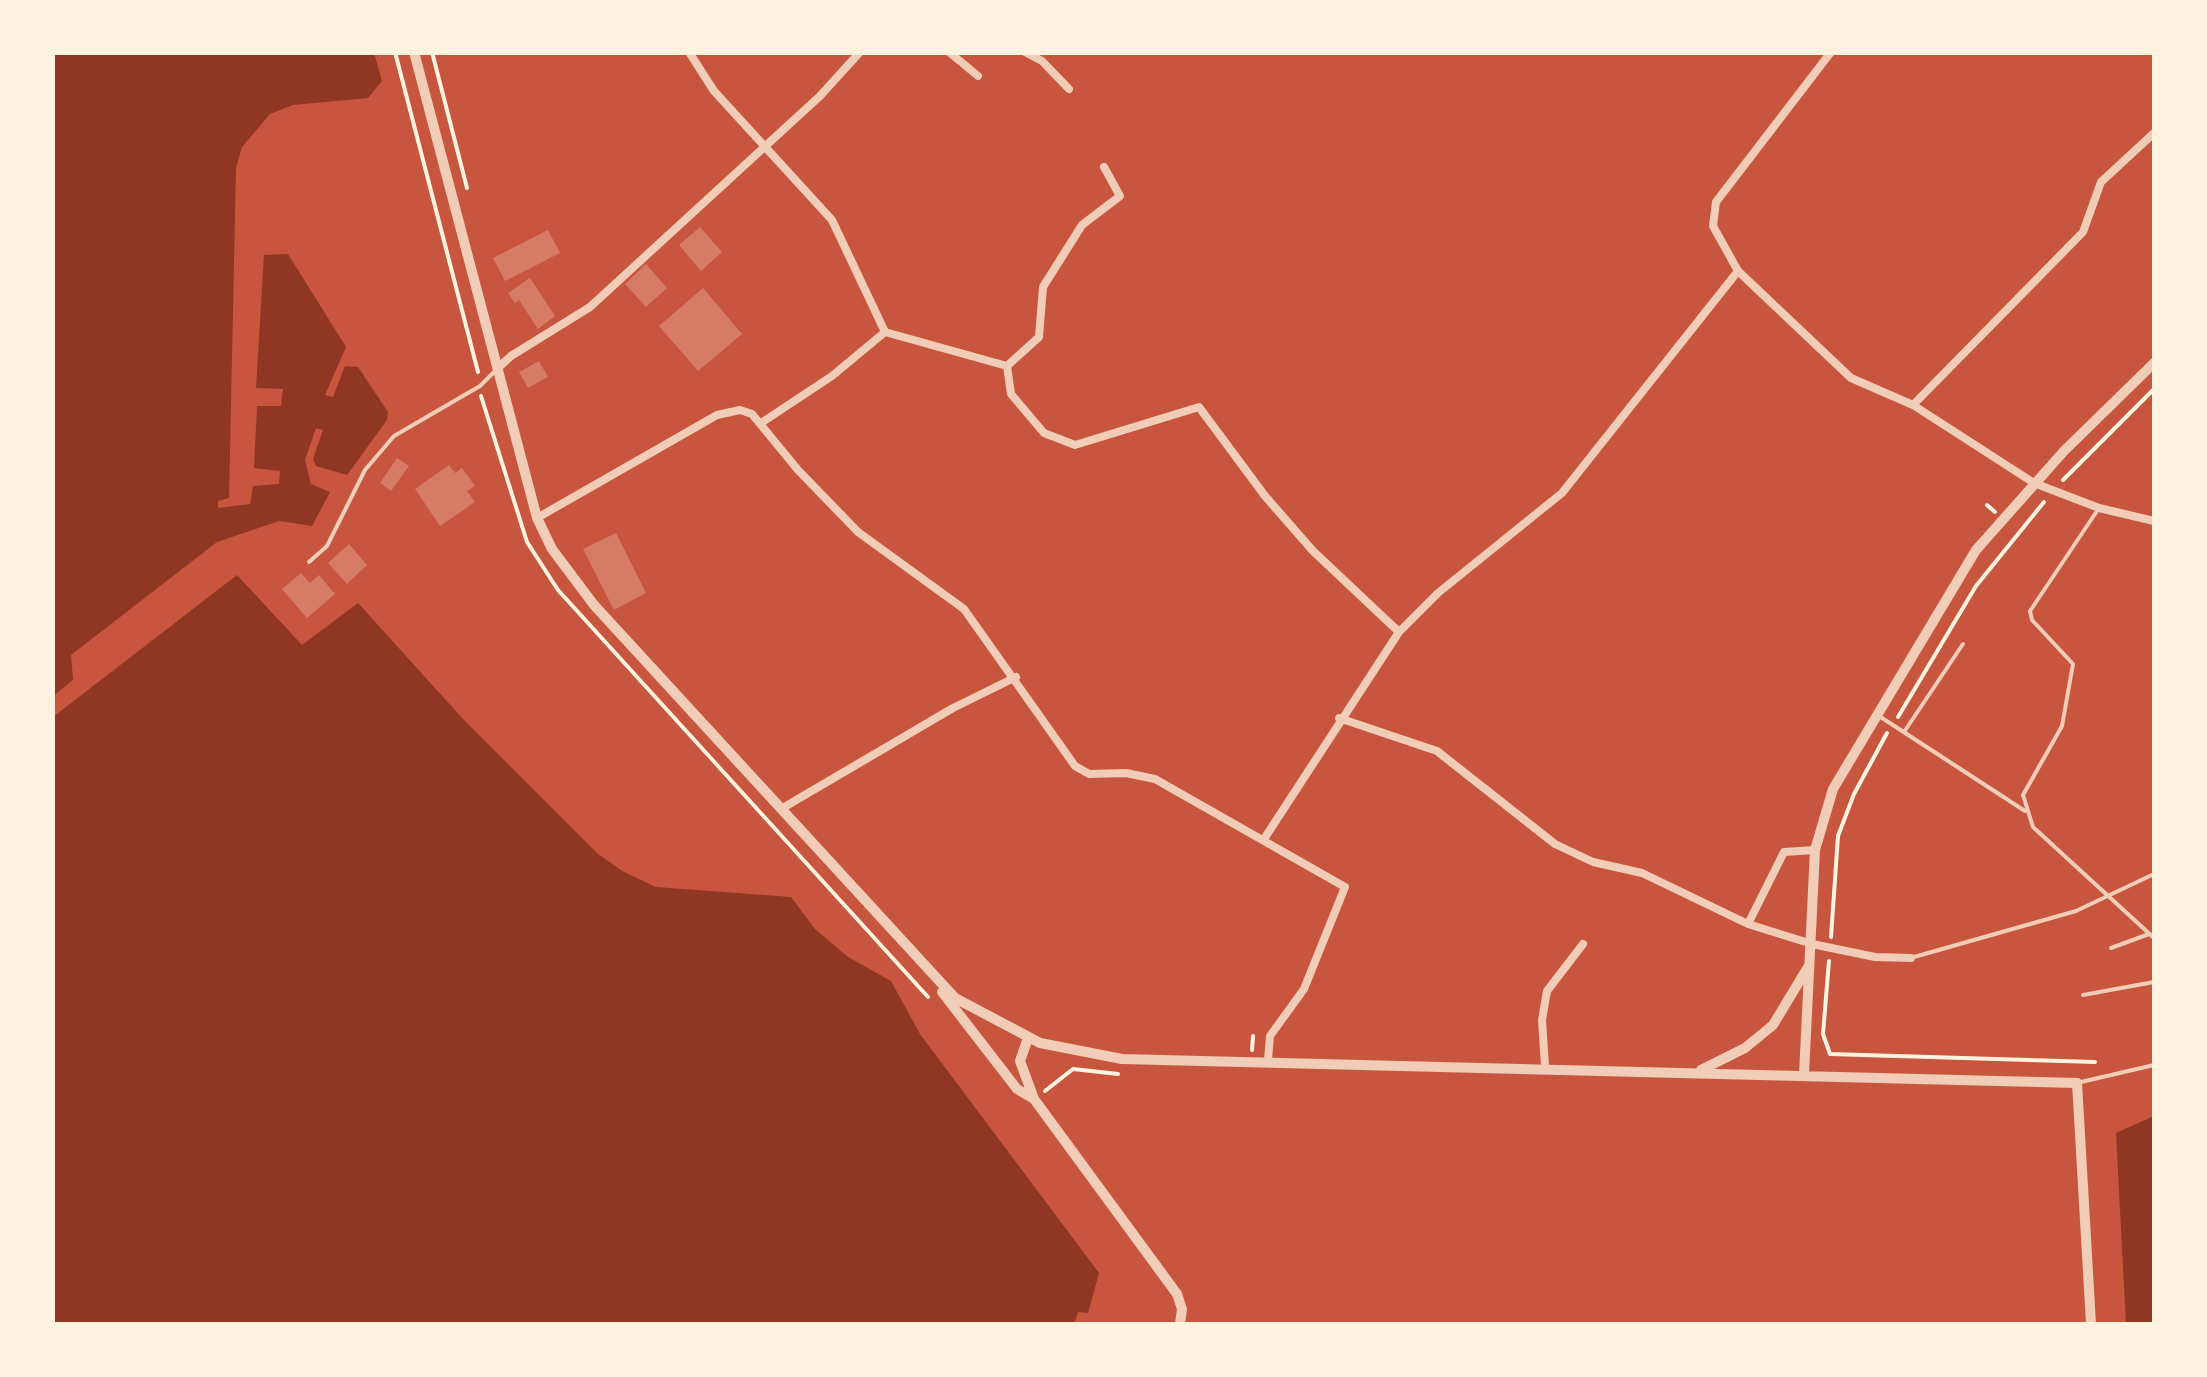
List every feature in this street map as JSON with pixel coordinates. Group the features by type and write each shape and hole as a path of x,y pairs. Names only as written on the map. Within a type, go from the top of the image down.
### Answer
{"street":[{"path":"414,52 537,518 552,549 576,582 920,964 1017,1089 1034,1099"},
{"path":"689,52 714,91 832,220 886,332 1007,366"},
{"path":"497,370 510,356 590,307 766,146 860,52"},
{"path":"949,52 978,76"},
{"path":"1025,52 1042,61 1069,89"},
{"path":"1830,52 1716,202 1713,226 1738,271 1851,378 1913,405 2052,492 2154,520"},
{"path":"1913,405 2083,232 2101,182 2154,133"},
{"path":"1007,366 1038,337 1043,287 1082,225 1120,196 1104,167"},
{"path":"1264,838 1339,718 1399,632 1438,592 1562,493 1738,271"},
{"path":"761,423 832,376 886,332"},
{"path":"1804,1074 1815,850 1833,789 1955,580 2034,483 2154,363"},
{"path":"1007,366 1011,394 1044,433 1075,445 1198,407 1265,496 1313,551 1399,632"},
{"path":"537,518 716,415 740,410 761,423 798,470 858,532 952,597 1016,677 1054,739 1082,772 1155,780 1345,887 1304,989 1270,1036 1268,1060"},
{"path":"781,810 952,708 1016,677"},
{"path":"1339,718 1437,751 1556,844 1593,862 1686,891 1748,924 1812,944 1875,957 1911,958"},
{"path":"1748,924 1784,852 1815,850"},
{"path":"1546,1066 1542,1020 1547,992 1583,944"},
{"path":"1699,1071 1745,1048 1773,1025 1811,962"},
{"path":"920,964 966,1006 1028,1038 1074,1052 1122,1058 1546,1066 2077,1083 2091,1324"},
{"path":"1028,1038 1020,1061 1034,1099 1177,1294 1182,1310 1180,1324"}],"lane":[{"path":"309,562 327,546 365,470 394,436 480,386 497,370"},
{"path":"2099,508 2030,611 2032,620 2074,664 2062,726 2023,795 2034,827 2154,938"},
{"path":"1904,732 1964,644"},
{"path":"1875,713 2026,811"},
{"path":"1911,958 2076,911 2154,874"},
{"path":"2111,948 2148,934"},
{"path":"2083,996 2154,982"},
{"path":"2077,1083 2154,1066"}],"path":[{"path":"395,52 478,370"},
{"path":"1900,714 1976,586 2065,477 2154,389"},
{"path":"1831,928 1838,836 1854,794 1886,734"},
{"path":"1829,963 1822,1034 1830,1054 2095,1062"}],"shaded area":[{"path":"53,52 374,53 382,81 368,98 293,105 270,114 242,147 236,168 229,498 218,501 218,508 250,504 253,486 279,484 280,471 254,468 257,406 281,406 283,389 256,388 264,255 288,254 346,347 325,395 333,397 345,366 358,367 388,412 387,420 347,475 316,466 313,459 323,430 316,428 305,460 311,484 330,492 312,526 279,521 217,542 71,655 73,680 53,696"},
{"path":"237,575 302,645 358,603 463,719 598,854 624,872 656,887 791,897 815,929 848,957 891,981 920,1034 1099,1273 1088,1313 1078,1312 1074,1324 53,1324 53,717"},
{"path":"2154,1116 2154,1324 2126,1324 2116,1133"}],"building":[{"path":"700,227 722,252 701,271 679,245"},
{"path":"548,230 560,253 505,281 493,258"},
{"path":"646,264 667,288 646,307 625,284"},
{"path":"530,278 555,316 538,329 519,300 515,303 508,293"},
{"path":"703,288 742,334 698,371 659,326"},
{"path":"539,361 548,377 528,388 519,372"},
{"path":"397,458 409,466 391,491 380,483"},
{"path":"449,465 455,473 462,468 475,486 467,491 475,502 440,526 415,489"},
{"path":"616,533 646,593 614,610 583,549"},
{"path":"349,544 367,565 347,584 328,563"},
{"path":"301,573 310,583 319,575 335,594 307,618 282,589"}]}
